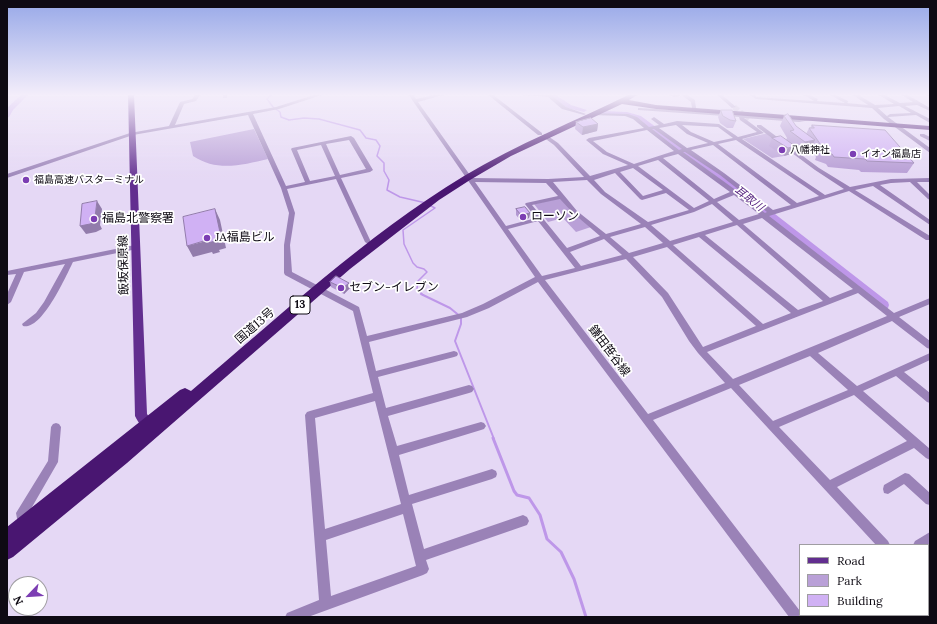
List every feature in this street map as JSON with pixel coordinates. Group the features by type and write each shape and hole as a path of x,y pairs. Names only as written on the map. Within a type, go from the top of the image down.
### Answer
{"highway":[{"name":"国道13号","path":"7,551 368,242 414,208 543,135 568,123"},
{"path":"918,123 929,124"},
{"name":"国道13号","path":"315,288 422,208 468,177"},
{"name":"国道13号","path":"7,538 150,428"}],"main road":[{"name":"飯坂保原線","path":"132,123 141,416 150,428"}],"street":[{"path":"171,127 173,123"},
{"path":"7,176 132,134 193,123"},
{"path":"255,123 284,188 292,213 287,245 288,273 356,309 424,569 291,617"},
{"name":"鎌田笹谷線","path":"430,123 540,279 796,617"},
{"path":"528,123 556,144 588,179 613,201 646,224 762,327"},
{"path":"644,123 683,151 735,192 768,214"},
{"path":"660,123 664,126"},
{"path":"676,123 589,140 605,153 634,166 693,210"},
{"path":"677,123 689,133 714,144 797,206"},
{"path":"679,123 719,126 824,197"},
{"path":"468,177 548,181 588,179 683,151 761,133 750,123"},
{"path":"756,123 817,169 930,238"},
{"path":"896,123 930,151"},
{"path":"284,188 339,177 370,170 351,138 294,149 308,183"},
{"path":"323,144 368,242"},
{"path":"683,151 722,174 859,290 930,346"},
{"path":"659,158 830,302"},
{"path":"616,171 642,198 667,191"},
{"path":"364,340 460,316 486,306 540,279 701,235 850,189 874,184 911,180 930,180"},
{"path":"911,180 930,198"},
{"path":"548,181 575,212 628,256 665,295 701,351 883,544"},
{"path":"874,184 930,223"},
{"path":"565,251 604,237 693,210 735,192"},
{"path":"561,197 528,204 579,268"},
{"path":"504,228 540,219"},
{"path":"289,229 298,229"},
{"path":"701,235 797,314"},
{"path":"7,272 135,247"},
{"path":"26,324 39,315 47,304 71,259"},
{"path":"7,302 22,269"},
{"path":"701,351 859,290"},
{"path":"646,418 811,352 930,301"},
{"path":"811,352 857,390 930,455"},
{"path":"373,375 454,354"},
{"path":"771,426 898,372 930,356"},
{"path":"898,372 930,399"},
{"path":"383,413 469,389"},
{"path":"326,604 310,415 378,396"},
{"path":"393,452 481,426"},
{"path":"23,526 22,513 53,462 56,427"},
{"path":"828,486 916,442"},
{"path":"320,536 492,474"},
{"path":"888,488 905,478 930,500"},
{"path":"420,556 523,521"},
{"path":"921,544 930,538"}],"green space":[{"path":"254,129 268,159 239,165 220,166 202,161 193,156 190,142"},
{"path":"768,133 780,143 784,156 772,158 743,139"},
{"path":"561,198 591,227 576,232 563,218 548,222 534,204"}],"building":[{"path":"578,123 598,124 583,127"},
{"path":"789,123 794,123 815,140 805,142 790,131 794,130"},
{"path":"812,125 885,130 914,163 867,161 865,159 834,157 832,154 820,150 823,148 809,128 814,128"},
{"path":"781,136 795,146 788,148 772,138"},
{"path":"97,201 95,217 97,221 80,226 82,204"},
{"path":"525,207 530,213 521,215 516,209"},
{"path":"215,209 221,237 208,243 207,240 187,246 183,217"},
{"path":"336,276 349,283 343,288 330,282"}],"waterway":[{"path":"334,123 360,130 366,138 376,140 380,146 377,156 384,163 384,171 389,180 387,190 400,197 426,203"},
{"name":"耳取川","path":"647,123 673,144 713,170 884,305"},
{"path":"423,295 417,289 418,281 427,272 424,269 417,267 413,263 404,244 403,230 435,208 429,205"},
{"path":"423,295 450,308 461,317 461,324 455,341 494,439"},
{"path":"493,438 514,491 517,495 529,498 540,515 547,539 561,552 574,579 586,617"}],"place":[{"name":"八幡神社","path":"782,150"},
{"name":"イオン福島店","path":"853,154"},
{"name":"福島高速バスターミナル","path":"26,180"},
{"name":"ローソン","path":"523,217"},
{"name":"福島北警察署","path":"94,219"},
{"name":"JA福島ビル","path":"207,238"},
{"name":"セブン-イレブン","path":"341,288"}]}
